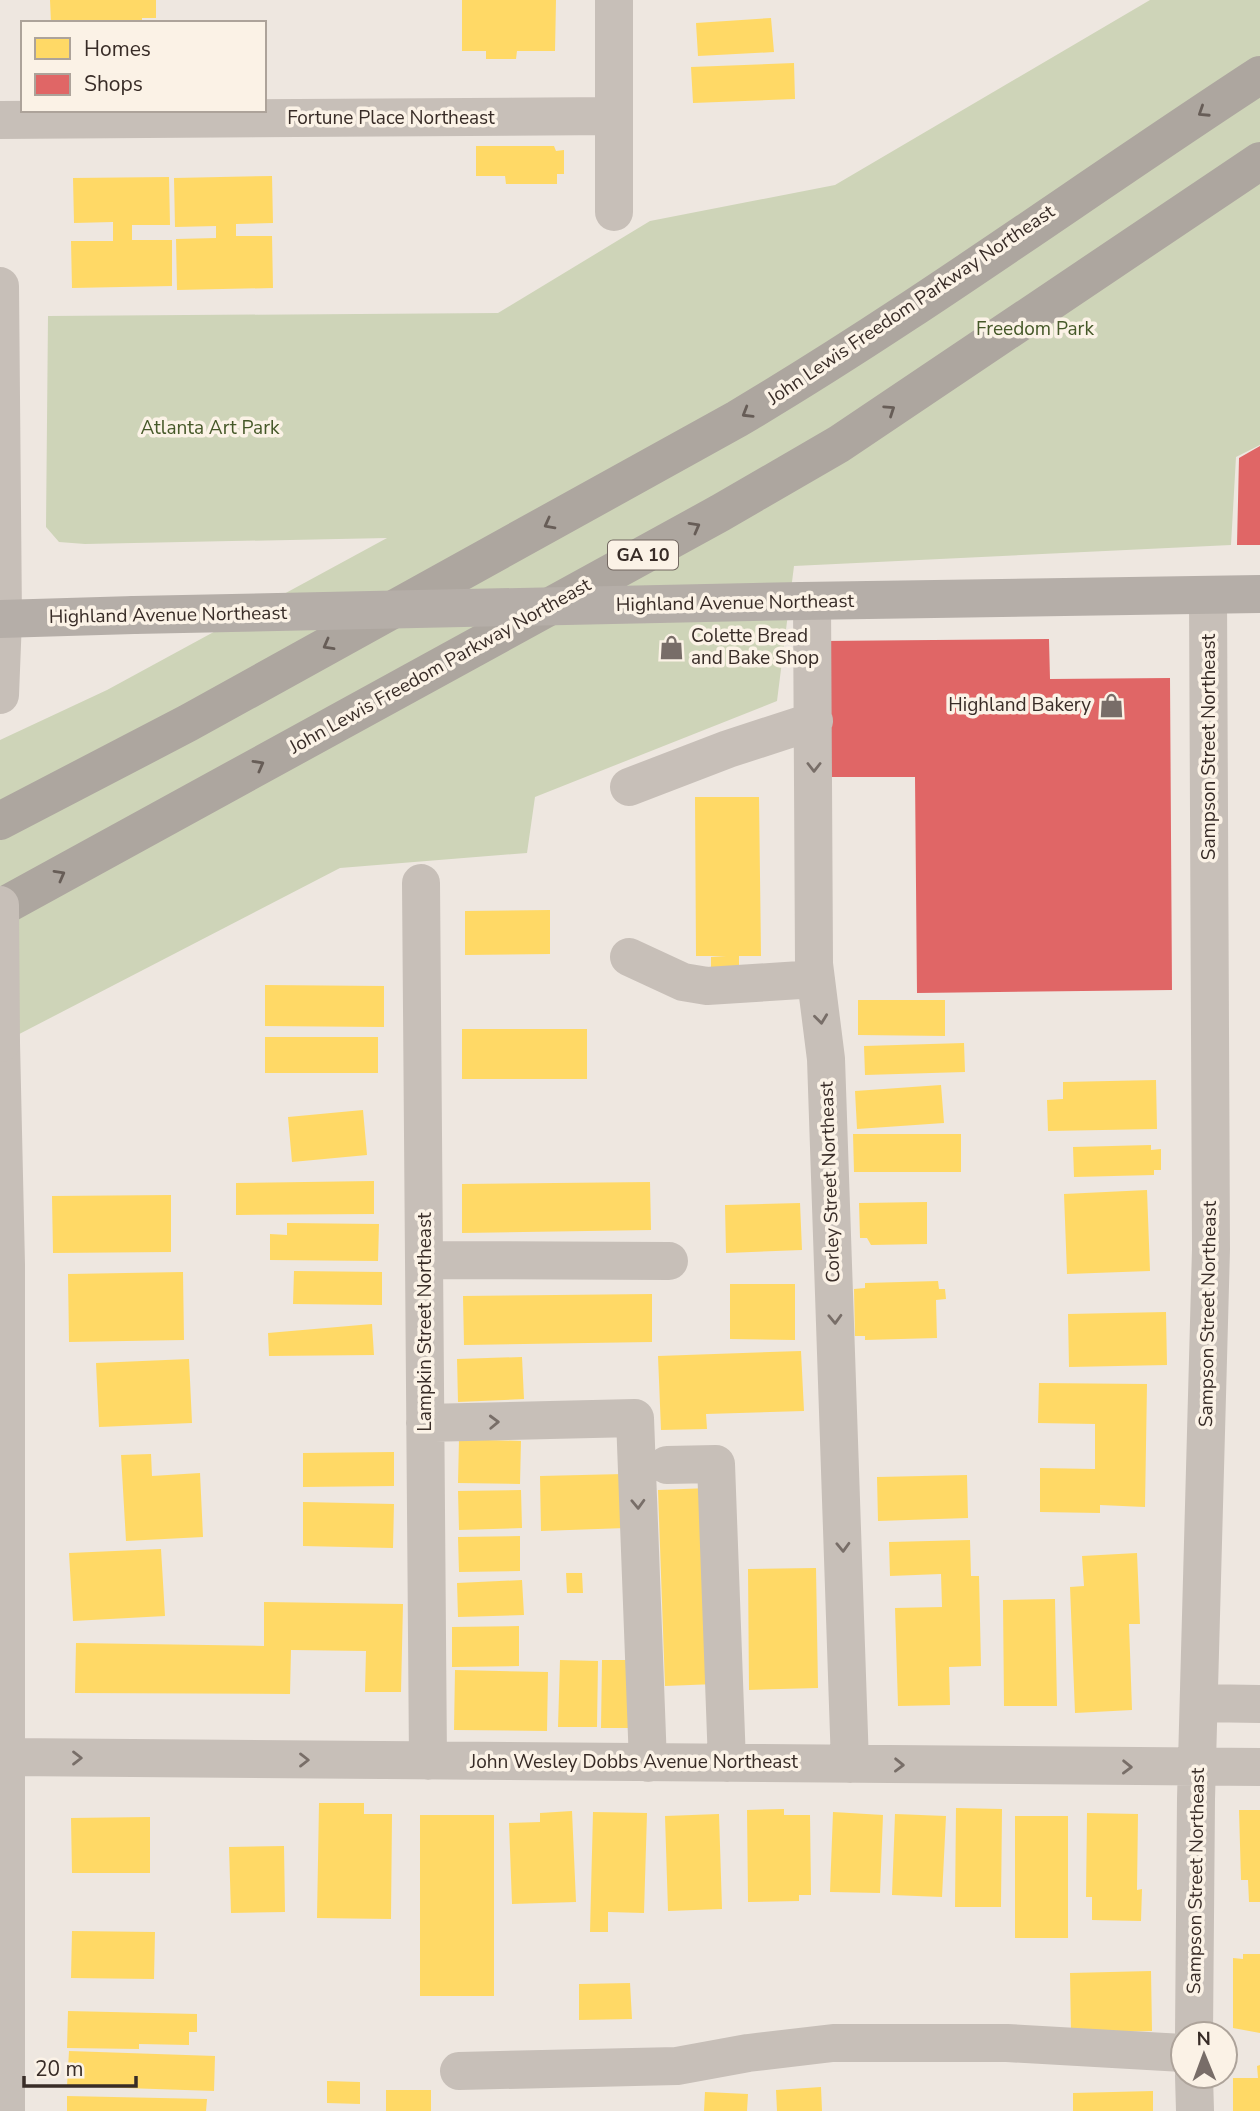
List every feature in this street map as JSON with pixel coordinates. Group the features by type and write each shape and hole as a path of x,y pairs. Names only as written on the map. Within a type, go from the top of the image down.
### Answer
{"highway":[{"name":"John Lewis Freedom Parkway Northeast","path":"0,821 188,723 657,466 822,369 1113,171 1260,75"},
{"name":"John Lewis Freedom Parkway Northeast","path":"0,906 720,513 839,444 1260,160"}],"main road":[{"name":"Highland Avenue Northeast","path":"1,619 1260,594"}],"street":[{"path":"614,0 614,212"},
{"name":"Fortune Place Northeast","path":"0,120 368,128 614,117"},
{"path":"0,286 0,695"},
{"name":"Sampson Street Northeast","path":"1194,2020 1211,1249 1208,595"},
{"name":"Corley Street Northeast","path":"807,601 814,721 816,979 826,1059 850,1764"},
{"path":"629,787 728,749 814,721"},
{"name":"Lampkin Street Northeast","path":"421,883 428,1761"},
{"path":"0,906 9,1758 4,1894 6,2111"},
{"path":"629,957 683,982 707,986 816,979"},
{"path":"424,1260 669,1261"},
{"path":"425,1423 635,1418 648,1763"},
{"path":"667,1465 716,1464 727,1763"},
{"path":"1200,1703 1260,1704"},
{"name":"John Wesley Dobbs Avenue Northeast","path":"9,1758 1260,1767"},
{"path":"459,2071 677,2066 748,2053 833,2043 1007,2043 1169,2052"},
{"path":"1194,2090 1195,2111"}],"green space":[{"name":"Freedom Park","path":"1150,0 1260,0 1260,445 1236,457 1231,545 794,566 777,701 535,797 527,853 340,868 0,1044 0,740 107,690 387,538 85,544 59,542 46,527 48,316 498,313 650,221 835,185"}],"building: Homes":[{"path":"50,0 156,0 156,18 142,18 142,21 51,21"},
{"path":"462,0 556,0 555,51 517,51 516,59 486,59 486,51 462,51"},
{"path":"771,18 774,52 698,56 696,23"},
{"path":"794,63 795,99 693,103 691,67"},
{"path":"476,146 554,146 556,151 564,150 564,174 557,174 557,184 506,184 505,176 476,176"},
{"path":"272,176 273,223 236,224 236,236 272,236 273,288 177,290 176,239 216,238 216,226 175,227 174,178"},
{"path":"169,177 170,225 132,225 132,240 172,240 172,286 72,288 71,241 113,241 113,222 74,223 73,178"},
{"path":"695,797 759,797 761,956 739,956 739,970 711,971 711,957 726,956 696,956"},
{"path":"550,910 550,954 465,955 465,911"},
{"path":"265,985 384,986 384,1027 265,1026"},
{"path":"858,1000 945,1000 945,1036 858,1035"},
{"path":"462,1029 587,1029 587,1079 462,1079"},
{"path":"265,1037 378,1037 378,1073 265,1073"},
{"path":"964,1043 965,1072 865,1075 864,1046"},
{"path":"1156,1080 1157,1129 1048,1131 1047,1100 1063,1099 1063,1082"},
{"path":"941,1085 944,1123 857,1129 855,1091"},
{"path":"363,1110 367,1155 292,1162 288,1117"},
{"path":"853,1134 961,1134 961,1172 854,1172"},
{"path":"1151,1145 1151,1150 1161,1149 1161,1170 1154,1170 1154,1175 1074,1177 1073,1147"},
{"path":"374,1181 374,1214 236,1215 236,1183"},
{"path":"650,1182 651,1230 462,1233 462,1184"},
{"path":"1147,1190 1150,1271 1067,1274 1064,1194"},
{"path":"171,1195 171,1252 53,1253 52,1196"},
{"path":"927,1202 927,1244 871,1245 867,1238 860,1238 859,1203"},
{"path":"800,1203 802,1250 726,1253 725,1205"},
{"path":"287,1223 379,1224 378,1261 270,1260 270,1234 287,1235"},
{"path":"294,1271 382,1272 382,1305 293,1304"},
{"path":"183,1272 184,1340 69,1342 68,1274"},
{"path":"938,1281 939,1289 945,1289 946,1299 936,1300 937,1338 865,1340 865,1336 855,1336 854,1289 865,1288 865,1283"},
{"path":"730,1284 795,1284 795,1340 730,1339"},
{"path":"652,1294 652,1342 464,1345 463,1296"},
{"path":"1166,1312 1167,1365 1069,1367 1068,1314"},
{"path":"372,1324 374,1355 269,1356 268,1333"},
{"path":"801,1351 804,1411 706,1414 707,1429 661,1430 658,1356"},
{"path":"522,1357 524,1399 458,1402 457,1359"},
{"path":"189,1359 192,1423 99,1427 96,1363"},
{"path":"1039,1383 1147,1384 1145,1507 1100,1505 1100,1513 1040,1512 1040,1468 1095,1469 1095,1424 1038,1423"},
{"path":"459,1439 521,1441 520,1484 458,1483"},
{"path":"394,1452 394,1486 303,1487 303,1453"},
{"path":"151,1454 152,1476 200,1473 203,1537 126,1541 121,1455"},
{"path":"624,1474 626,1528 541,1531 540,1476"},
{"path":"967,1475 968,1518 878,1521 877,1477"},
{"path":"709,1488 716,1684 665,1686 658,1490"},
{"path":"521,1490 522,1528 459,1530 458,1491"},
{"path":"303,1502 394,1504 393,1548 303,1546"},
{"path":"520,1536 520,1571 459,1572 458,1537"},
{"path":"970,1540 971,1576 979,1576 981,1666 949,1667 950,1705 898,1706 895,1608 942,1607 941,1574 890,1576 889,1542"},
{"path":"161,1549 165,1616 73,1621 69,1553"},
{"path":"1137,1553 1140,1624 1129,1624 1132,1710 1075,1713 1070,1587 1084,1586 1082,1556"},
{"path":"816,1568 818,1688 749,1690 748,1569"},
{"path":"566,1573 582,1573 583,1593 567,1593"},
{"path":"522,1580 524,1615 458,1617 457,1583"},
{"path":"1055,1599 1057,1706 1004,1706 1003,1600"},
{"path":"264,1602 403,1604 401,1692 365,1692 366,1651 291,1650 290,1694 75,1693 76,1643 264,1646"},
{"path":"519,1626 519,1666 452,1667 452,1627"},
{"path":"560,1660 598,1661 597,1727 558,1727"},
{"path":"602,1660 641,1660 641,1728 601,1728"},
{"path":"455,1670 548,1672 547,1731 454,1730"},
{"path":"319,1803 364,1803 364,1814 392,1814 391,1919 317,1918"},
{"path":"956,1808 1002,1809 1001,1907 955,1907"},
{"path":"784,1809 784,1815 810,1815 811,1895 799,1895 799,1901 748,1902 747,1810"},
{"path":"1239,1810 1260,1810 1260,1902 1249,1902 1248,1880 1241,1880"},
{"path":"572,1811 576,1902 512,1904 509,1823 540,1822 540,1813"},
{"path":"593,1812 647,1813 644,1913 608,1912 608,1932 590,1932"},
{"path":"833,1812 883,1815 880,1893 830,1892"},
{"path":"1087,1813 1138,1814 1137,1890 1142,1889 1141,1921 1092,1920 1092,1897 1086,1897"},
{"path":"719,1814 722,1909 668,1911 665,1816"},
{"path":"895,1814 946,1816 942,1897 892,1895"},
{"path":"420,1815 494,1815 494,1996 420,1996"},
{"path":"1015,1816 1068,1816 1068,1938 1015,1938"},
{"path":"150,1817 150,1873 72,1873 71,1818"},
{"path":"284,1846 285,1912 231,1913 229,1847"},
{"path":"72,1931 155,1932 154,1979 71,1978"},
{"path":"1243,1954 1260,1954 1260,2033 1239,2029 1239,2020 1233,2020 1233,1958 1243,1959"},
{"path":"1151,1971 1152,2031 1071,2033 1070,1973"},
{"path":"630,1983 632,2019 579,2020 579,1984"},
{"path":"68,2011 197,2014 197,2032 189,2032 189,2045 139,2044 139,2049 67,2048"},
{"path":"69,2051 215,2056 214,2091 67,2086"},
{"path":"1260,2065 1260,2111 1233,2111 1233,2090 1239,2090 1239,2078 1258,2078 1257,2066"},
{"path":"327,2081 360,2082 360,2104 327,2103"},
{"path":"821,2087 822,2111 777,2111 776,2090"},
{"path":"386,2090 431,2090 431,2111 386,2111"},
{"path":"1153,2091 1153,2111 1073,2111 1073,2093"},
{"path":"705,2092 748,2094 747,2111 704,2111"},
{"path":"67,2096 207,2099 206,2111 67,2111"}],"building: Shops":[{"path":"1260,446 1260,545 1237,545 1239,458"},
{"path":"1049,639 1050,679 1170,678 1172,990 917,993 915,777 823,777 822,641"}],"place":[{"name":"Colette Bread and Bake Shop","path":"671,647"},
{"name":"Highland Bakery","path":"1111,705"}],"park label":[{"name":"Atlanta Art Park","path":"210,428"}]}
